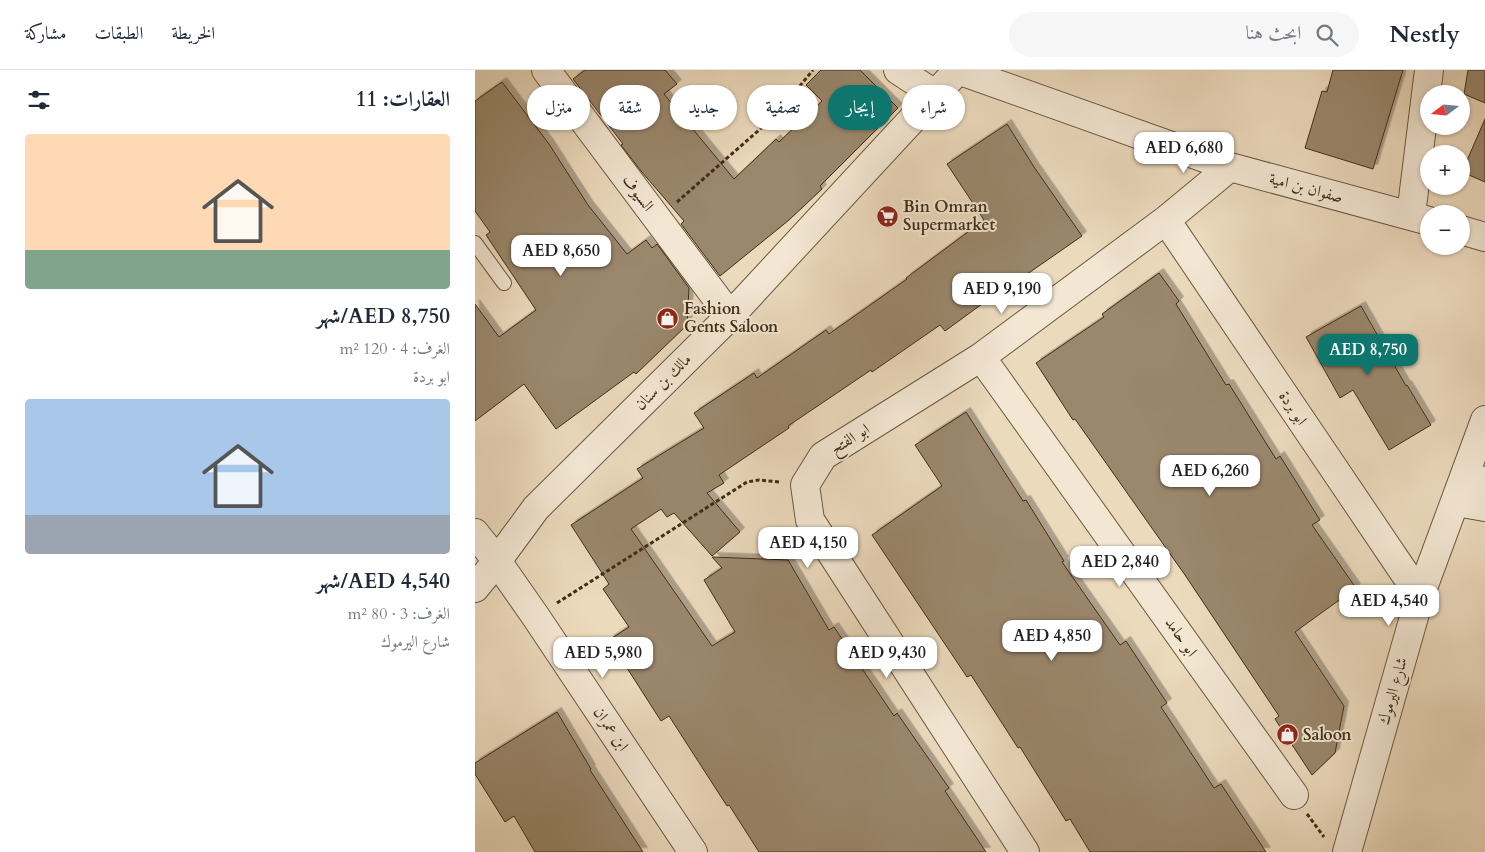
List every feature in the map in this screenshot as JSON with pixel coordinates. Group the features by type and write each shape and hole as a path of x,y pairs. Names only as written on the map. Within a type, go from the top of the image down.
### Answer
{"street":[{"name":"السيوف","path":"547,70 730,316"},
{"path":"898,70 921,85"},
{"name":"مالك بن سنان","path":"945,85 958,70"},
{"name":"صفوان بن امية","path":"958,70 1230,167 1420,218"},
{"path":"1421,205 1429,70"},
{"name":"مالك بن سنان","path":"475,588 536,508 730,316 903,130"},
{"name":"ابو الفتح","path":"805,485 823,456 981,357 1166,220 1230,167"},
{"name":"ابو بردة","path":"1166,220 1420,596"},
{"path":"1470,233 1485,238"},
{"name":"ابو حامد","path":"981,357 1294,796"},
{"name":"شارع اليرموك","path":"1338,848 1420,596 1455,502 1475,478 1485,420"},
{"path":"805,485 809,520 1025,852"},
{"path":"1455,502 1485,507"},
{"name":"ابن عمران","path":"475,533 536,617 693,852"}],"lane":[{"path":"475,243 504,283"}],"path":[{"path":"658,219 775,116 813,70"},
{"path":"536,617 747,482 759,480 805,485"},
{"path":"1294,796 1338,848"}],"building":[{"path":"585,70 665,70 677,84 670,85 670,89 664,94 670,101 670,130 694,130 734,179 776,139 779,142 792,130 818,130 818,105 822,101 818,97 818,85 806,85 821,70 860,70 875,85 828,85 828,130 876,130 820,186 822,189 789,220 720,276 681,224 684,221 641,171 612,130 660,130 660,85 600,85 600,114 590,101 590,85 578,85 573,79"},
{"path":"1333,70 1403,70 1373,169 1305,148 1322,91 1327,92"},
{"path":"1468,70 1485,70 1485,103 1470,97 1470,85 1466,85"},
{"path":"502,82 527,115 527,130 538,130 588,205 627,254 646,240 652,248 657,244 689,288 687,325 636,374 634,372 556,429 524,384 475,421 475,304 499,337 536,310 486,235 490,232 475,211 475,101"},
{"path":"892,102 898,108 892,114"},
{"path":"1485,119 1485,182 1470,175 1470,154"},
{"path":"1007,124 1082,236 1020,279 1019,277 945,331 940,325 872,372 871,370 719,475 724,483 707,493 740,532 712,556 674,513 667,517 661,509 631,529 712,646 735,632 704,580 722,568 712,557 788,560 829,630 834,627 894,716 897,713 949,788 945,791 986,852 759,852 669,716 661,721 609,640 629,627 603,589 609,584 571,525 643,478 637,469 704,428 694,413 754,373 757,378 826,330 829,334 907,279 984,220 947,164"},
{"path":"1159,273 1179,301 1176,304 1226,385 1229,384 1276,459 1280,456 1320,520 1312,525 1356,588 1295,632 1344,706 1335,753 1312,775 1275,719 1279,716 1185,575 1075,419 1073,420 1036,363 1104,317 1102,314"},
{"path":"1361,306 1406,386 1431,425 1389,450 1353,390 1340,398 1306,337"},
{"path":"966,412 1023,501 1026,500 1064,561 1062,562 1120,645 1126,641 1167,703 1161,707 1214,788 1221,784 1266,852 1090,852 1070,819 1066,821 1020,747 1018,748 971,675 967,677 872,535 942,486 915,445"},
{"path":"557,712 590,770 643,852 535,852 514,816 505,822 475,774 475,763"}],"place":[{"name":"Bin Omran Supermarket","path":"887,216"},
{"name":"Fashion Gents Saloon","path":"668,318"},
{"name":"Saloon","path":"1287,735"}]}
